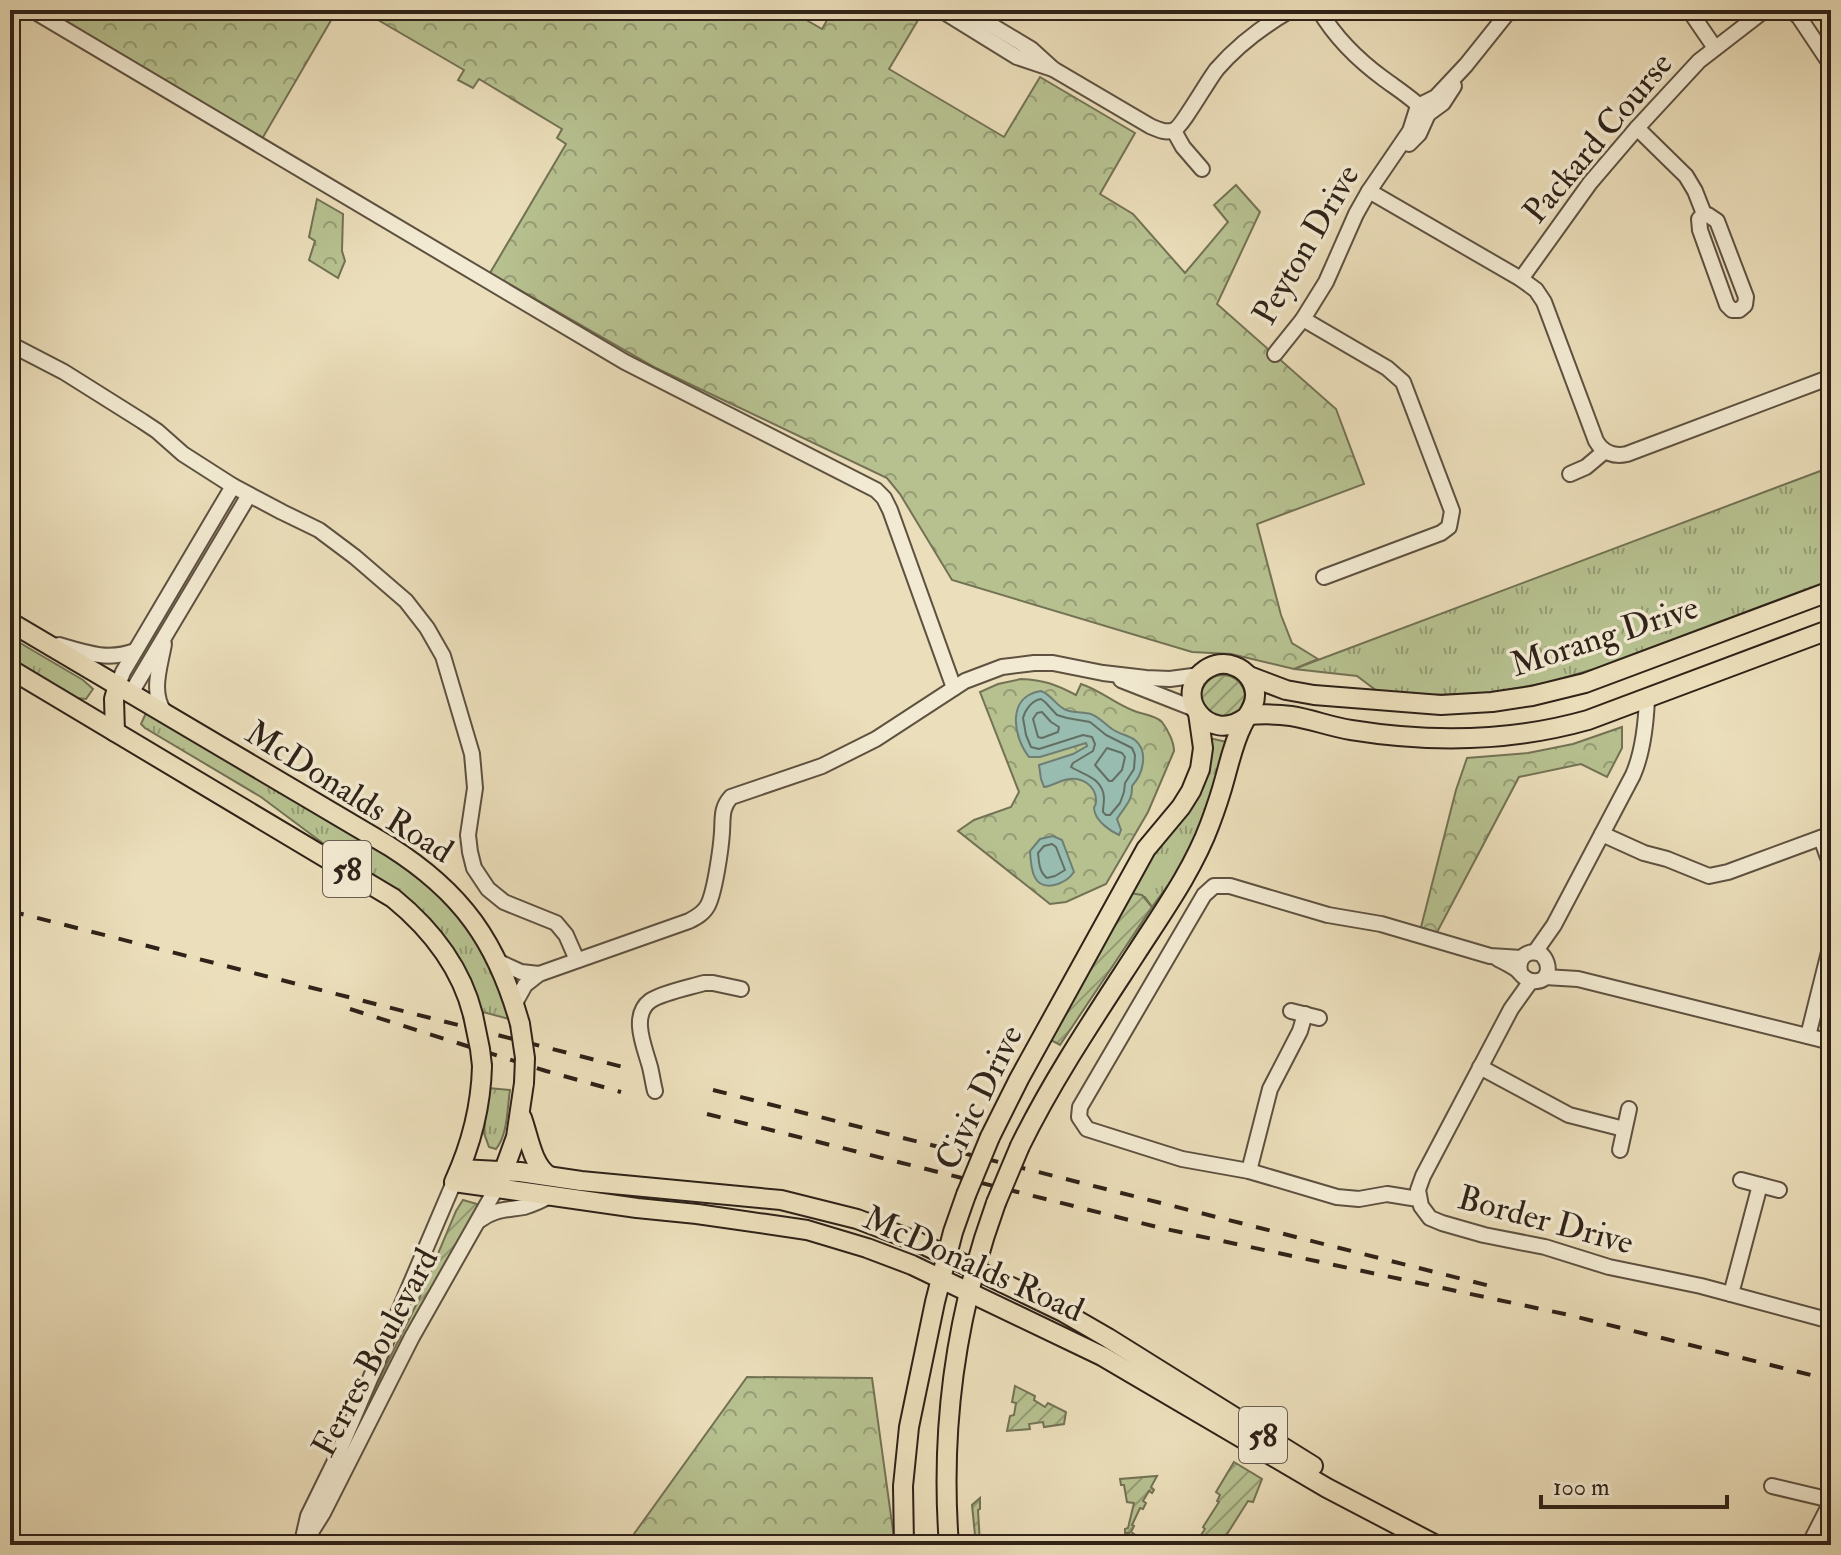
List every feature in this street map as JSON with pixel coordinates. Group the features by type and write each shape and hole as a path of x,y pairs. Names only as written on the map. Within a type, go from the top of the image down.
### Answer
{"main road":[{"name":"Morang Drive","path":"1249,676 1286,690 1314,695 1441,705 1492,702 1585,683 1831,591"},
{"name":"McDonalds Road","path":"10,622 389,846 427,872 452,895 472,919 499,962 520,1024 525,1058 524,1083 516,1137 501,1179"},
{"name":"Morang Drive","path":"1247,717 1269,714 1293,716 1349,730 1410,738 1474,740 1520,736 1562,728 1627,706 1831,629"},
{"path":"1225,664 1238,667 1249,676 1255,700 1247,717 1238,724 1220,727 1196,711 1192,695 1200,675 1211,666 1225,664"},
{"name":"McDonalds Road","path":"10,669 393,898 419,921 440,945 462,984 480,1049 482,1066 478,1114 468,1152 457,1176 501,1179 549,1176 794,1202 875,1225 1067,1314 1329,1476 1384,1517"},
{"path":"115,732 122,711 124,689"},
{"name":"Civic Drive","path":"904,1545 903,1486 907,1442 941,1279 966,1195 990,1137 1024,1070 1146,849 1191,791 1200,769 1203,748 1196,711"},
{"name":"Civic Drive","path":"949,1545 946,1481 950,1401 958,1340 974,1269 996,1203 1020,1146 1056,1077 1161,916 1206,834 1235,743 1247,717"},
{"name":"McDonalds Road","path":"520,1111 535,1161 549,1176"},
{"name":"McDonalds Road","path":"501,1179 549,1196 807,1230 867,1248 941,1279 1102,1356 1327,1488 1436,1545"}],"street":[{"path":"32,10 625,362 876,490 890,510 954,688"},
{"path":"941,10 1017,57 1053,69 1165,132 1174,131 1181,124 1208,81 1233,52 1291,10"},
{"path":"966,10 1031,49 1053,69"},
{"path":"1319,10 1342,42 1422,110"},
{"name":"Peyton Drive","path":"1275,354 1303,319 1326,282 1369,191 1387,165 1419,134 1422,110 1443,103 1466,65 1510,10"},
{"path":"1689,10 1715,48"},
{"name":"Packard Course","path":"1521,279 1602,167 1637,128 1699,61 1765,10"},
{"path":"1791,10 1831,65"},
{"path":"1637,128 1686,176 1704,214"},
{"path":"1174,131 1202,169"},
{"path":"1369,191 1536,290 1544,302 1596,441 1605,451 1615,455 1627,454 1831,377"},
{"path":"1704,214 1717,221 1744,292 1746,302 1739,310 1729,307 1722,290 1699,225 1699,219 1704,214"},
{"path":"1303,319 1387,368 1403,382 1452,511 1449,527 1435,536 1324,577"},
{"path":"10,344 64,372 142,421 183,454 233,486 329,537 394,589 417,614 437,645 447,667 472,754 475,788 468,835 474,868 488,889 504,902 556,923 566,935 577,960"},
{"path":"1570,474 1586,467 1605,451"},
{"path":"124,689 135,651 233,486"},
{"path":"124,689 165,636 249,495"},
{"path":"165,636 157,695 167,714"},
{"path":"40,639 111,657 135,651"},
{"path":"515,1003 525,985 539,974 702,914 712,895 722,813 731,797 822,766 887,733 954,688 988,671 1016,664 1053,663 1158,679 1200,675"},
{"path":"1103,673 1196,711"},
{"path":"1418,1199 1423,1176 1633,775 1641,753 1647,698"},
{"path":"1627,706 1642,739"},
{"path":"1602,834 1709,876 1826,836 1831,866"},
{"name":"Border Drive","path":"1533,967 1381,924 1317,912 1230,886 1214,886 1204,895 1089,1088 1079,1117 1084,1127 1093,1132 1182,1159 1249,1171 1337,1197 1359,1199 1387,1194 1418,1199 1430,1218 1455,1228 1545,1247 1627,1271 1701,1286 1831,1321"},
{"path":"1808,1036 1831,944"},
{"path":"499,962 521,972 539,974"},
{"path":"1533,967 1831,1042"},
{"path":"655,1091 640,1024 641,1015 649,1002 704,983 741,989"},
{"path":"1249,1171 1270,1089 1300,1031 1305,1014"},
{"path":"1480,1067 1569,1115 1624,1129"},
{"path":"1620,1150 1629,1109"},
{"name":"Ferres Boulevard","path":"302,1545 308,1516 335,1461 457,1176"},
{"name":"Ferres Boulevard","path":"302,1545 323,1513 412,1337 501,1179"},
{"path":"1741,1180 1779,1190"},
{"path":"1731,1294 1760,1185"},
{"path":"479,1220 493,1211 535,1204 549,1196"},
{"path":"1772,1486 1831,1501 1809,1545"}],"green space":[{"path":"43,10 337,10 262,139"},
{"path":"361,10 789,10 822,29 833,10 924,10 889,69 1004,137 1040,77 1135,133 1100,194 1133,214 1185,273 1228,222 1214,205 1236,185 1260,212 1217,304 1336,409 1364,484 1257,524 1281,615 1292,643 1318,659 1294,669 1231,654 1192,652 952,580 887,478 656,368 490,273 566,144 557,138 562,129 479,79 473,88 458,80 464,70"},
{"path":"317,199 343,214 342,251 345,261 338,278 309,260 315,241 309,237"},
{"path":"1831,467 1831,580 1594,669 1546,683 1487,693 1428,695 1377,691 1357,676 1294,669"},
{"path":"10,637 83,680 93,689 86,699 76,698 10,663"},
{"path":"1223,675 1238,682 1245,697 1238,712 1223,719 1208,712 1201,697 1208,682"},
{"path":"1021,679 1049,683 1076,695 1081,684 1088,687 1136,712 1159,719 1174,747 1148,812 1106,884 1066,902 1050,904 958,831 974,820 1011,807 1019,792 980,692"},
{"path":"146,713 416,872 462,916 499,980 509,1019 479,1011 468,981 352,865 261,797 145,728 141,724"},
{"path":"1622,727 1622,748 1607,777 1581,764 1519,777 1435,936 1420,931 1467,758 1528,753 1573,744"},
{"path":"1209,738 1227,742 1210,805 1183,865 1152,907 1145,897 1130,893"},
{"path":"1130,893 1142,895 1152,907 1060,1045 1049,1039"},
{"path":"488,1088 510,1090 505,1129 496,1149 489,1147 484,1133"},
{"path":"463,1200 477,1204 477,1209 374,1401 369,1400 418,1301"},
{"path":"747,1377 872,1378 895,1545 626,1545"},
{"path":"1015,1386 1035,1396 1034,1400 1045,1407 1048,1403 1066,1412 1064,1424 1044,1427 1043,1422 1029,1424 1030,1429 1007,1431 1010,1416 1014,1415 1016,1403 1012,1402"},
{"path":"1234,1462 1262,1479 1253,1502 1248,1501 1222,1542 1218,1545 1199,1544 1205,1529 1203,1527 1219,1502 1220,1495 1216,1492"},
{"path":"1157,1476 1151,1487 1154,1490 1152,1493 1149,1491 1143,1501 1146,1503 1143,1509 1140,1508 1131,1532 1148,1543 1152,1538 1163,1538 1164,1545 1130,1545 1129,1533 1125,1533 1125,1529 1128,1528 1134,1503 1127,1502 1120,1479"},
{"path":"980,1498 980,1544 976,1545 972,1505"}],"water":[{"path":"1041,691 1069,711 1094,715 1139,745 1143,757 1141,769 1132,786 1130,800 1117,819 1121,830 1119,835 1097,816 1094,791 1087,784 1079,779 1069,779 1044,787 1041,779 1039,765 1073,754 1087,746 1086,743 1040,757 1029,757 1023,749 1017,729 1018,709 1030,694"},
{"path":"1053,836 1062,840 1074,872 1067,880 1050,886 1043,885 1035,878 1030,851 1040,839"}],"railway":[{"path":"10,911 627,1068"},
{"path":"350,1009 621,1092"},
{"path":"713,1090 1494,1287"},
{"path":"707,1114 1161,1228 1569,1315 1831,1380"}]}
